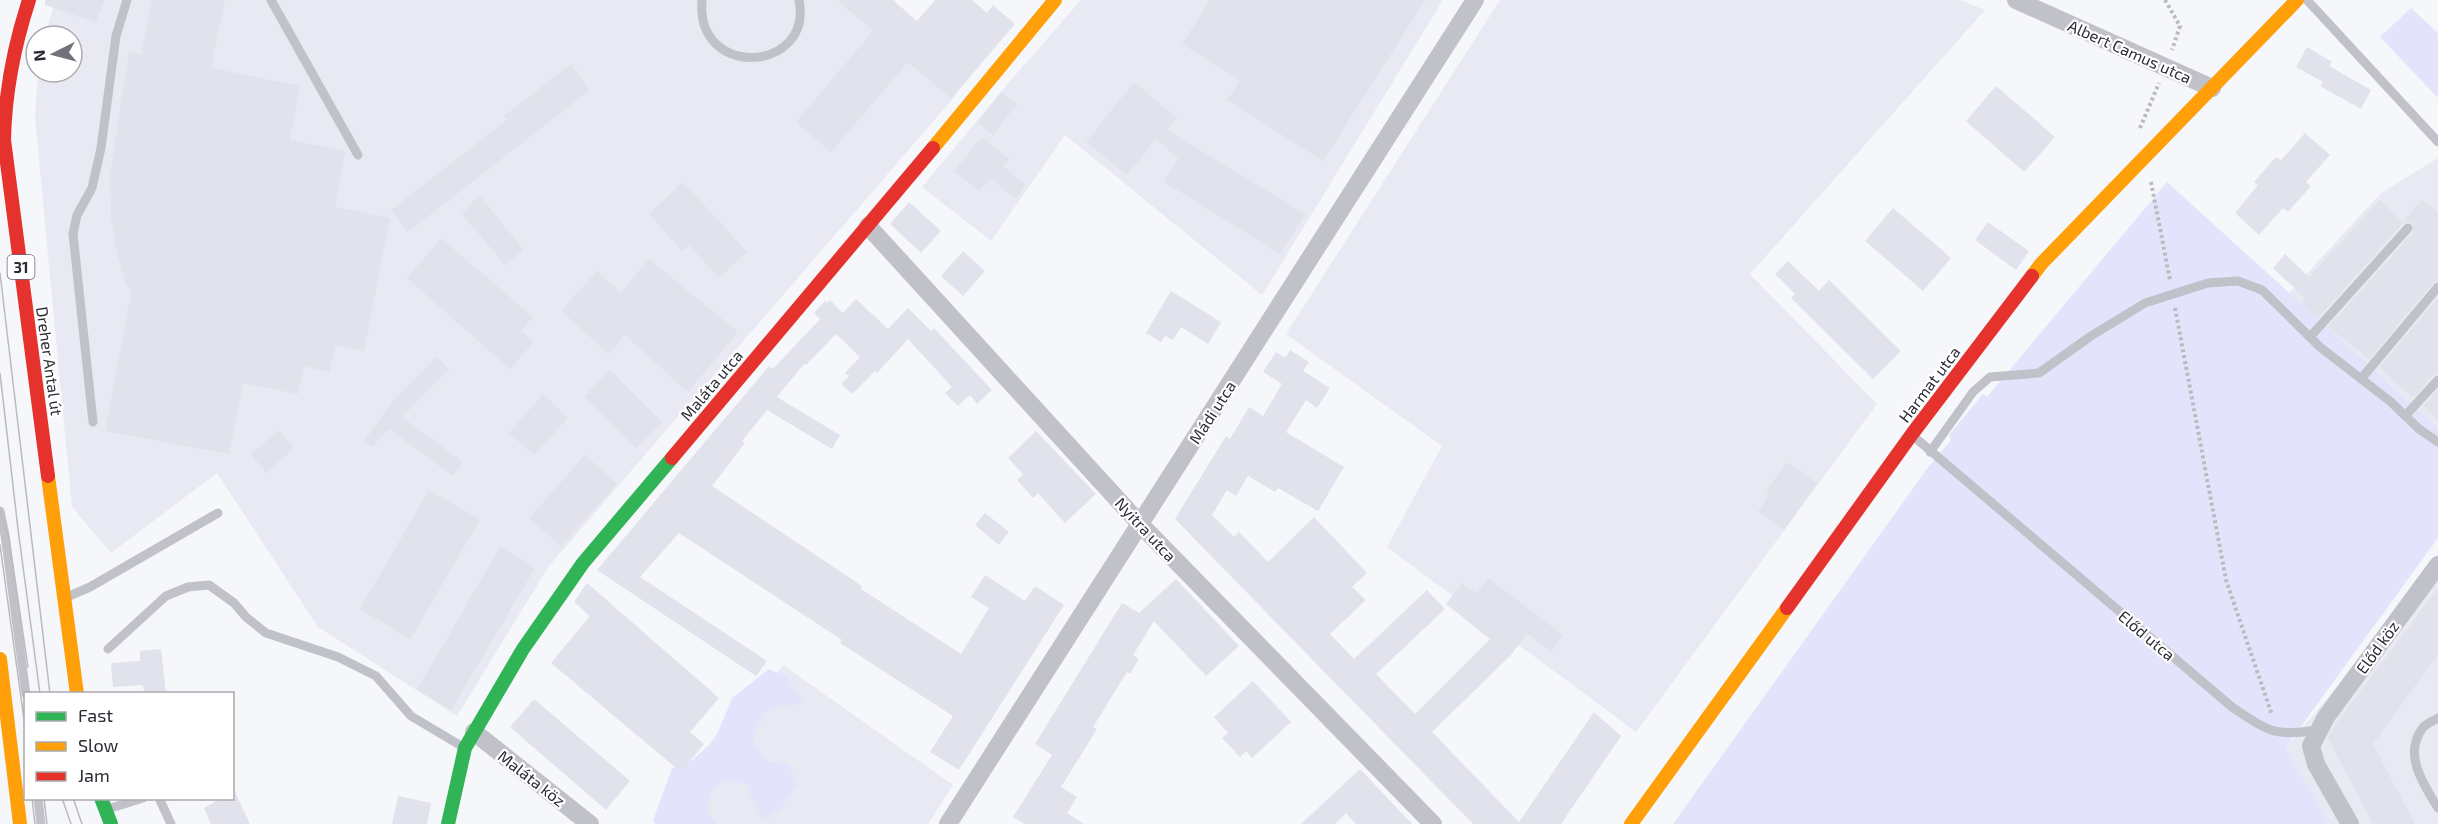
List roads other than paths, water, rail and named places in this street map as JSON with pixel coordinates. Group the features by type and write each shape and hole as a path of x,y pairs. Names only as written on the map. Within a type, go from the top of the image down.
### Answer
{"street":[{"name":"Maláta utca","path":"448,824 469,740 523,650 583,563 868,226 1054,0"},
{"name":"Mádi utca","path":"948,824 1475,0"},
{"name":"Albert Camus utca","path":"2016,0 2212,88"},
{"name":"Harmat utca","path":"1630,824 1912,434 2041,264 2297,0"},
{"name":"Dreher Antal út","path":"26,4 11,61 4,102 4,140 76,692"},
{"name":"Nyitra utca","path":"868,226 1140,524 1433,824"},
{"name":"Előd köz","path":"2318,730 2438,565"},
{"path":"0,659 20,824"},
{"path":"2318,730 2312,746 2316,764 2350,824"},
{"name":"Maláta köz","path":"469,740 590,824"},
{"path":"103,804 111,824"}],"lane":[{"path":"93,422 73,234 77,215 92,188 99,158 116,36 128,0"},
{"path":"272,0 358,156"},
{"path":"702,0 701,11 706,30 717,45 734,56 753,59 772,55 787,44 798,27 801,8 799,0"},
{"path":"2307,0 2438,142"},
{"path":"2310,337 2408,228"},
{"path":"1930,452 1973,392 1990,377 2040,374 2091,336 2145,303 2208,283 2238,281 2262,290 2310,337 2419,429 2438,442"},
{"path":"2361,379 2438,287"},
{"path":"2405,416 2438,380"},
{"name":"Előd utca","path":"1912,434 1930,452 2232,708 2261,728 2278,732 2318,730"},
{"path":"0,511 3,548 26,692"},
{"path":"65,598 90,587 218,513"},
{"path":"108,649 166,596 188,587 209,585 234,603 246,617 267,633 338,657 376,676 411,716 469,740"},
{"path":"2438,718 2423,727 2415,746 2418,774 2438,808"},
{"path":"38,800 41,824"},
{"path":"103,804 130,800"},
{"path":"160,800 171,824"}],"tram line":[{"path":"0,273 50,692"},
{"path":"0,373 40,692"},
{"path":"0,511 9,539 28,667"},
{"path":"0,545 24,719"},
{"path":"32,800 35,824"},
{"path":"44,800 47,824"},
{"path":"63,800 71,824"},
{"path":"74,800 82,824"}]}
